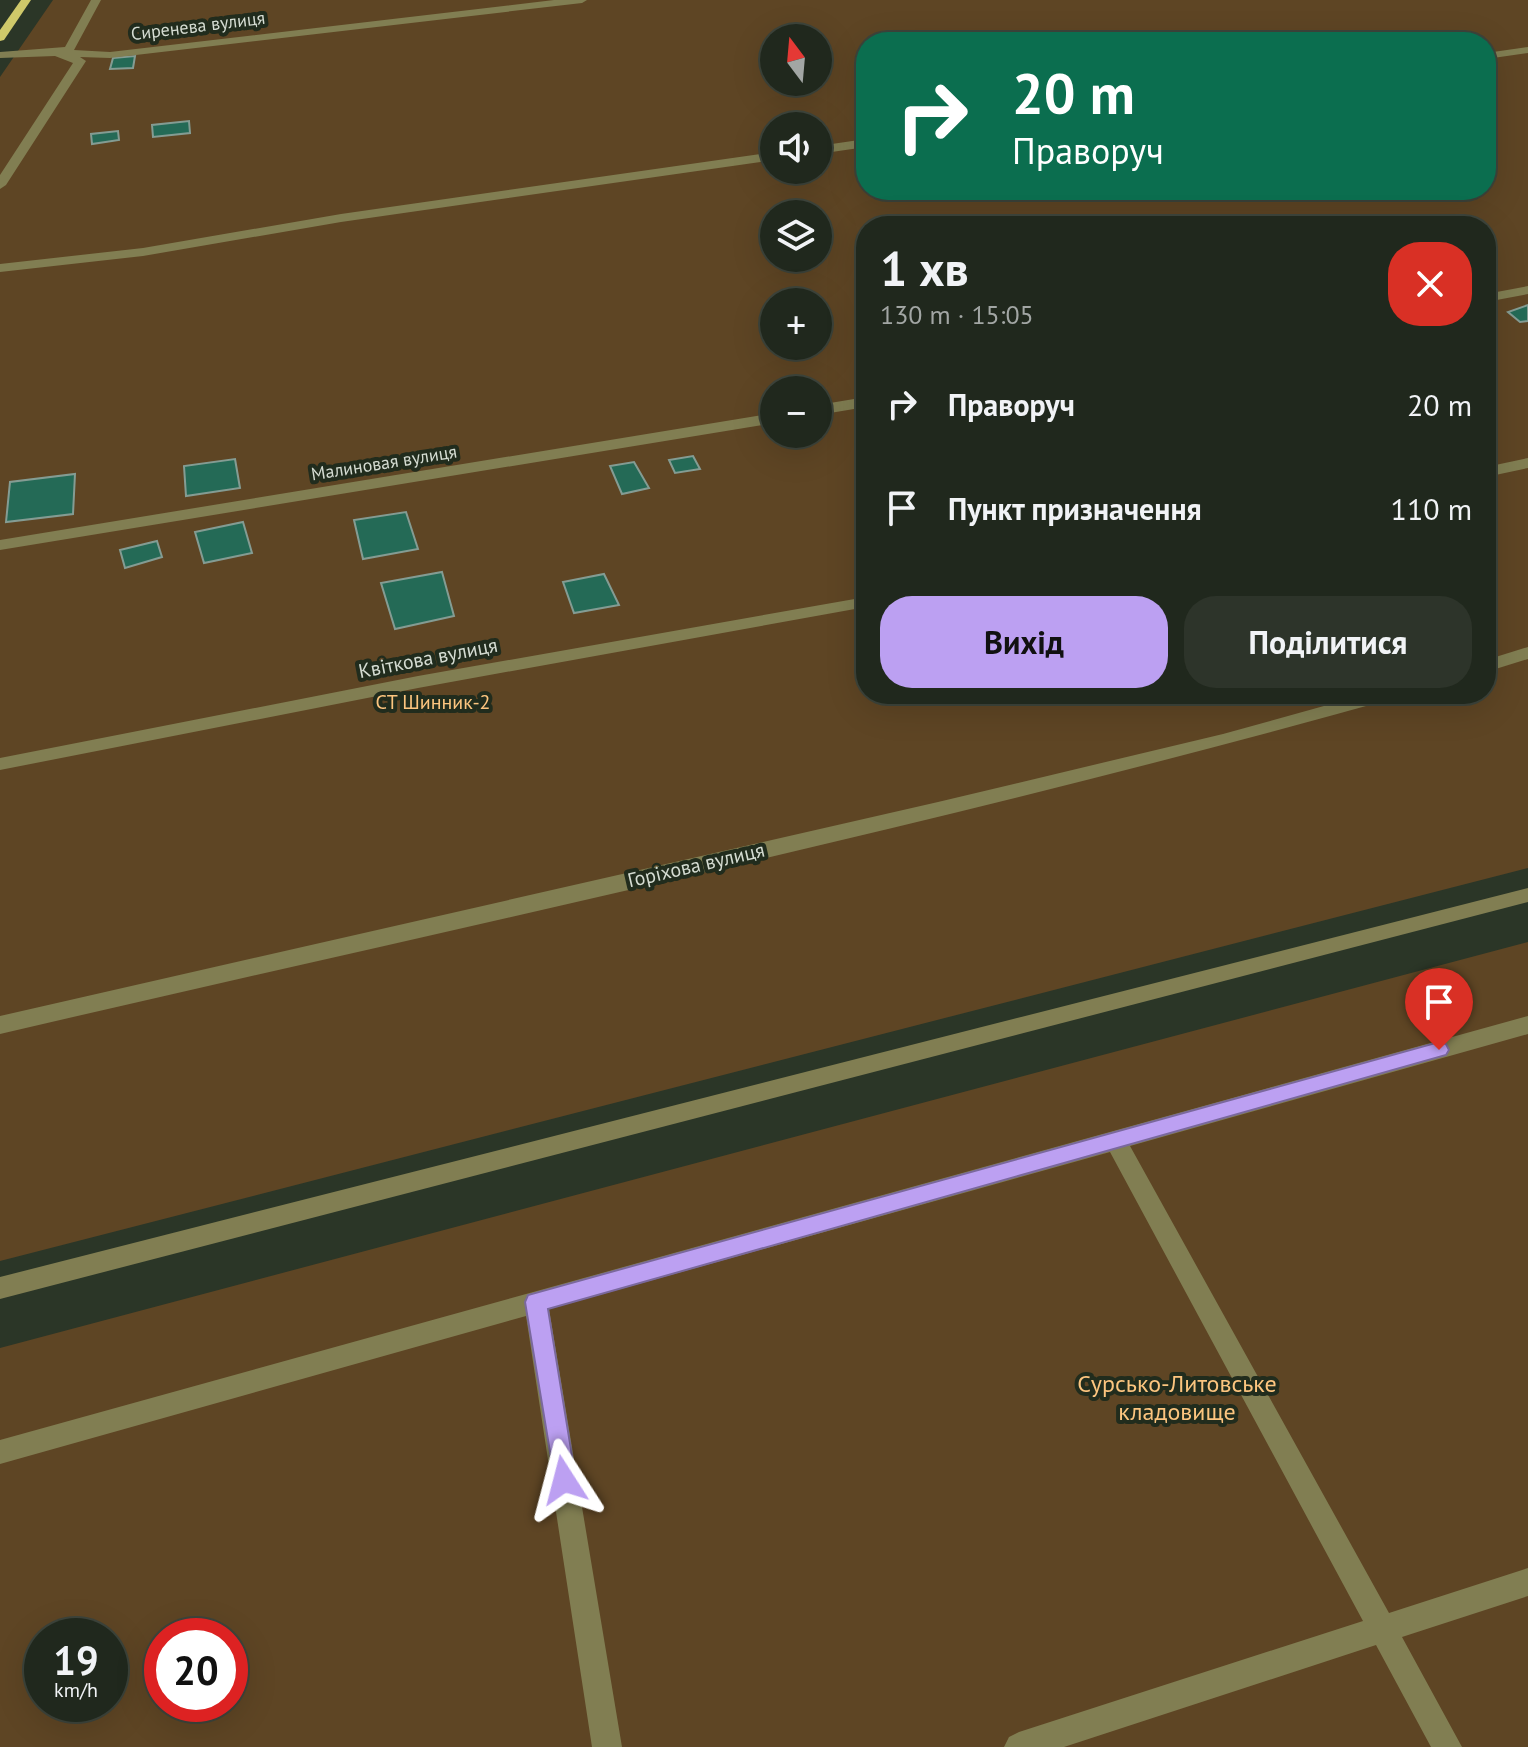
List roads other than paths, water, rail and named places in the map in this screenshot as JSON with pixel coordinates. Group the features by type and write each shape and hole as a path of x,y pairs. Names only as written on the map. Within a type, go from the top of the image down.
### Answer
{"main road":[{"path":"0,38 26,0"}],"street":[{"path":"56,53 69,49 96,0"},
{"name":"Сиренева вулиця","path":"0,55 110,55 582,0"},
{"path":"1496,55 1528,50"},
{"path":"0,185 80,61 56,53"},
{"path":"832,148 856,144"},
{"path":"0,268 143,252 341,218 760,158"},
{"path":"1496,296 1528,290"},
{"path":"832,408 856,404"},
{"name":"Малиновая вулиця","path":"0,545 760,420"},
{"path":"1496,470 1528,463"},
{"name":"Квіткова вулиця","path":"0,764 418,682 856,604"},
{"path":"1496,663 1528,653"},
{"name":"Горіхова вулиця","path":"0,1025 938,809 1223,740 1353,704"},
{"path":"0,1288 1528,895"},
{"path":"0,1452 1528,1025"},
{"path":"1115,1140 1447,1747"},
{"path":"536,1302 607,1747"},
{"path":"1019,1747 1528,1582"}],"park label":[{"name":"СТ Шинник-2","path":"433,702"},
{"name":"Сурсько-Литовське кладовище","path":"1177,1398"}]}
